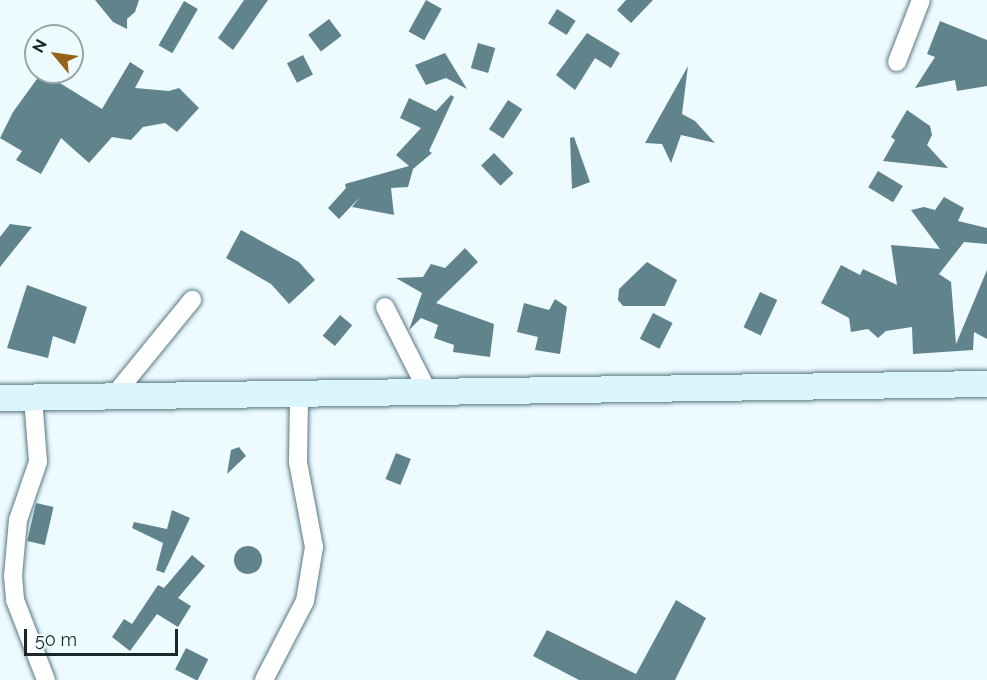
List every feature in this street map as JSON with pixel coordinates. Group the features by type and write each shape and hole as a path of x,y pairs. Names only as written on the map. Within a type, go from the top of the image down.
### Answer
{"main road":[{"path":"0,398 429,394 987,384"}],"street":[{"path":"897,62 921,0"},
{"path":"112,398 192,300"},
{"path":"385,307 429,394"},
{"path":"264,680 305,601 314,547 298,462 299,395"},
{"path":"33,398 38,462 18,520 13,576 15,600 46,680"}],"building":[{"path":"95,0 139,0 135,12 127,19 127,29 113,22"},
{"path":"244,0 268,0 233,50 218,38"},
{"path":"426,0 442,9 424,40 409,31"},
{"path":"626,0 653,0 631,23 617,10"},
{"path":"184,1 198,9 172,53 158,45"},
{"path":"557,9 576,21 567,35 548,23"},
{"path":"329,19 342,36 321,51 308,35"},
{"path":"940,21 987,40 987,86 957,91 955,80 915,88 935,57 927,54"},
{"path":"587,33 620,53 611,68 595,58 575,90 556,75"},
{"path":"478,43 495,48 488,73 471,68"},
{"path":"445,53 467,89 446,78 426,85 415,65"},
{"path":"303,55 313,75 297,83 287,63"},
{"path":"130,62 144,71 135,88 169,91 179,88 199,108 177,132 165,123 143,127 131,140 112,137 89,163 61,138 41,174 16,160 22,151 0,138 13,112 33,84 61,84 102,109"},
{"path":"688,66 682,114 695,121 715,143 681,135 671,163 662,144 645,143"},
{"path":"451,95 454,97 429,151 432,153 413,169 408,187 391,188 394,215 352,207 360,197 339,219 328,208 346,188 345,184 409,166 396,155 421,128 400,118 409,98 436,111"},
{"path":"508,100 522,109 503,139 489,129"},
{"path":"907,110 930,126 932,135 927,145 948,168 883,161 895,140 891,137"},
{"path":"574,137 590,182 572,189 570,138"},
{"path":"494,153 513,173 501,186 481,166"},
{"path":"878,171 903,186 893,202 868,187"},
{"path":"944,197 964,208 958,221 987,228 987,244 964,242 939,274 951,282 956,344 987,270 987,339 974,332 973,350 913,354 912,327 886,331 878,338 868,329 851,332 849,318 821,303 841,265 860,275 863,269 897,285 891,245 940,249 911,210 924,207 935,210"},
{"path":"10,224 32,227 0,267 0,237"},
{"path":"241,230 299,262 315,280 289,304 271,284 226,258"},
{"path":"465,248 478,262 436,303 494,324 490,357 453,352 454,345 434,338 438,325 421,318 409,330 422,293 396,278 423,277 431,264 445,268"},
{"path":"647,262 677,280 665,306 623,306 618,300 619,289"},
{"path":"27,285 87,307 75,344 53,336 48,358 7,348"},
{"path":"760,292 777,300 761,335 744,327"},
{"path":"555,299 567,307 560,354 535,350 538,337 517,332 524,303 549,310"},
{"path":"653,313 673,323 659,349 640,339"},
{"path":"340,315 352,325 335,346 323,336"},
{"path":"239,447 246,456 227,474 231,450"},
{"path":"396,453 411,459 400,485 386,479"},
{"path":"36,503 54,507 45,545 27,541"},
{"path":"172,510 190,518 164,573 156,570 163,543 132,528 134,522 167,529"},
{"path":"248,546 258,550 262,560 258,570 248,574 238,570 234,560 238,550"},
{"path":"192,555 205,566 178,598 191,606 178,627 157,614 130,651 112,637 124,619 132,624 158,585 164,588"},
{"path":"676,600 706,618 675,680 579,680 533,656 547,630 636,674"},
{"path":"186,648 208,659 198,680 175,669"}]}
